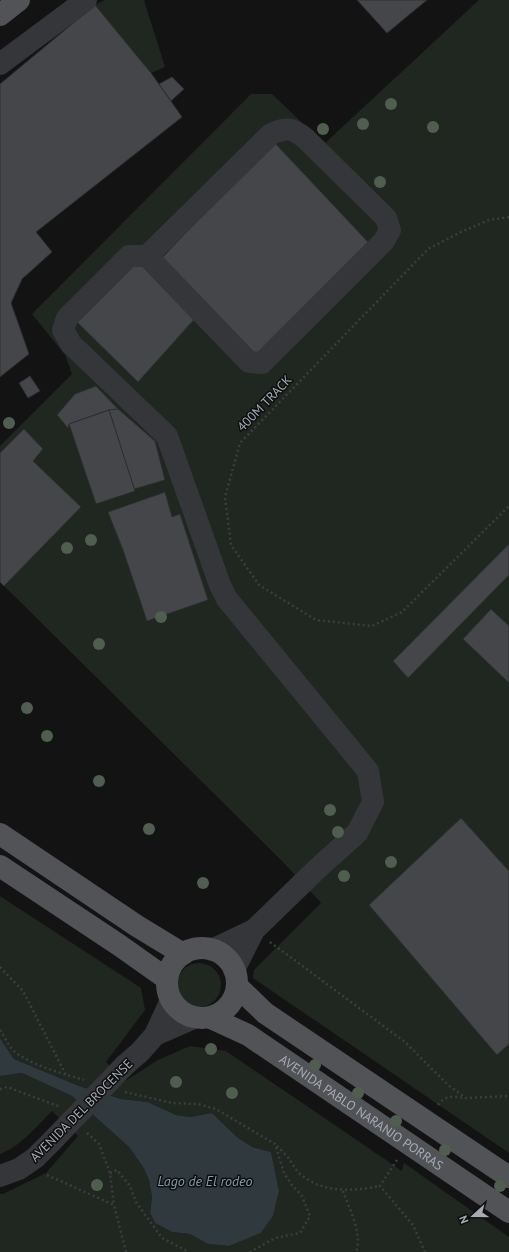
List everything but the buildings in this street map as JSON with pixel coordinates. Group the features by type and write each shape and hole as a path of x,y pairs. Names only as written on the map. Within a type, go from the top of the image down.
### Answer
{"main road":[{"path":"0,15 19,0"},
{"path":"0,834 137,926 183,954"},
{"path":"0,866 119,945 169,989 180,1011 203,1018 229,1006 236,978"},
{"path":"169,989 172,965 183,954 197,949 212,950 225,957 236,978 266,1013 509,1177"},
{"name":"AVENIDA PABLO NARANJO PORRAS","path":"203,1018 248,1035 509,1212"}],"street":[{"path":"0,64 86,0"},
{"path":"147,256 249,362 262,363 384,242 390,230 386,218 306,139 295,130 281,130 271,134 147,256 129,256 66,318 63,330 70,344 167,436 220,585 227,599 368,771 373,802 357,833 318,868 254,930 212,950"},
{"path":"236,978 254,930"},
{"name":"AVENIDA DEL BROCENSE","path":"0,1176 19,1169 35,1158 125,1065 140,1052 155,1035 169,989"},
{"name":"AVENIDA DEL BROCENSE","path":"155,1035 203,1018"}],"path":[{"name":"400M TRACK","path":"509,217 489,220 463,231 428,249 240,443 225,496 231,545 259,584 316,620 372,626 402,612 509,506"},
{"path":"254,930 405,1042 448,1085 466,1098"},
{"path":"0,967 24,991 66,1075"},
{"path":"0,1030 12,1049 29,1061 66,1075 86,1080"},
{"path":"124,1092 172,1103 198,1104 216,1110 275,1144 290,1160 299,1174 313,1183 344,1190 357,1190 380,1186 408,1144"},
{"path":"426,1122 441,1102 451,1096 466,1098 509,1096"},
{"path":"250,1252 275,1238 300,1233 310,1216 302,1196 292,1185 284,1172 275,1144"},
{"path":"35,1158 47,1175 114,1205 126,1252"},
{"path":"110,1172 117,1170 130,1186 136,1202 162,1238 189,1252"},
{"path":"380,1186 413,1225 425,1252"},
{"path":"344,1190 356,1226 359,1245 356,1252"}],"shaded area":[{"path":"105,0 144,0 165,67 151,73 95,5"},
{"path":"479,0 509,0 509,1153 253,978 254,970 321,903 283,862 0,582 0,446 72,374 65,355 32,314 251,94 272,94 324,144"},
{"path":"0,896 141,988 145,1010 106,1062 125,1081 158,1060 190,1046 226,1051 402,1171 404,1163 509,1237 509,1252 0,1252 0,1194 3,1194 46,1173 78,1136 52,1111 34,1130 15,1146 0,1154 0,1076 22,1073 72,1096 129,1147 143,1167 149,1180 152,1197 150,1213 155,1223 172,1232 190,1234 208,1244 229,1246 261,1233 273,1216 279,1191 271,1152 252,1147 237,1137 212,1113 190,1117 176,1115 148,1102 121,1099 79,1086 14,1059 0,1038"},
{"path":"195,963 203,963 208,964 215,969 220,976 220,994 215,1001 208,1006 195,1007 187,1004 180,997 177,989 177,981 180,973 187,966"}],"water":[{"name":"Lago de El rodeo","path":"0,1038 14,1059 79,1086 121,1099 148,1102 176,1115 190,1117 212,1113 237,1137 252,1147 271,1152 279,1191 273,1216 261,1233 229,1246 208,1244 190,1234 172,1232 155,1223 150,1213 152,1197 149,1180 143,1167 129,1147 72,1096 22,1073 0,1076"}]}
